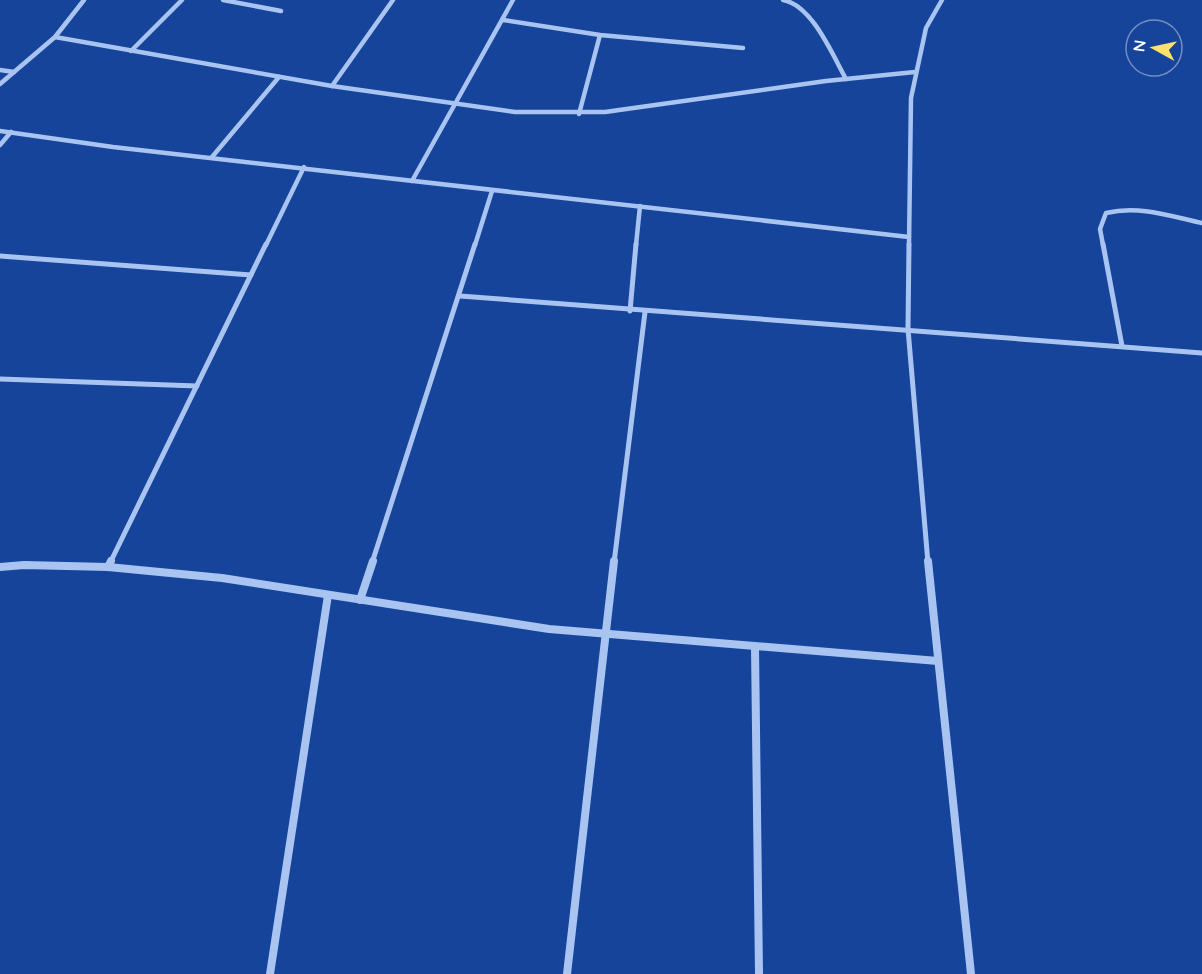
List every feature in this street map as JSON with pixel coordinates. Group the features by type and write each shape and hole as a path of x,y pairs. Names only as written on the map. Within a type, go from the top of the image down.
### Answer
{"street":[{"path":"0,84 55,37 84,0"},
{"path":"131,51 182,0"},
{"path":"223,0 281,11"},
{"path":"332,86 393,0"},
{"path":"412,181 513,0"},
{"path":"783,0 794,2 807,13 846,79"},
{"path":"942,0 926,28 911,98 908,329 938,661 971,974"},
{"path":"503,20 600,35 743,48"},
{"path":"579,114 600,35"},
{"path":"55,37 332,86 453,105 516,112 579,114 648,108 846,79 915,72"},
{"path":"0,70 14,72"},
{"path":"212,157 279,77"},
{"path":"0,131 113,147 909,237"},
{"path":"0,145 11,132"},
{"path":"108,567 304,167"},
{"path":"360,600 492,191"},
{"path":"630,311 640,206"},
{"path":"1122,346 1100,229 1106,213 1131,209 1202,223"},
{"path":"0,255 251,275"},
{"path":"460,296 630,311 908,329 1202,353"},
{"path":"567,974 605,635 645,312"},
{"path":"0,379 197,386"},
{"path":"0,567 24,564 108,567 222,578 549,629 755,648 938,661"},
{"path":"270,974 328,595"},
{"path":"755,648 759,974"}]}
